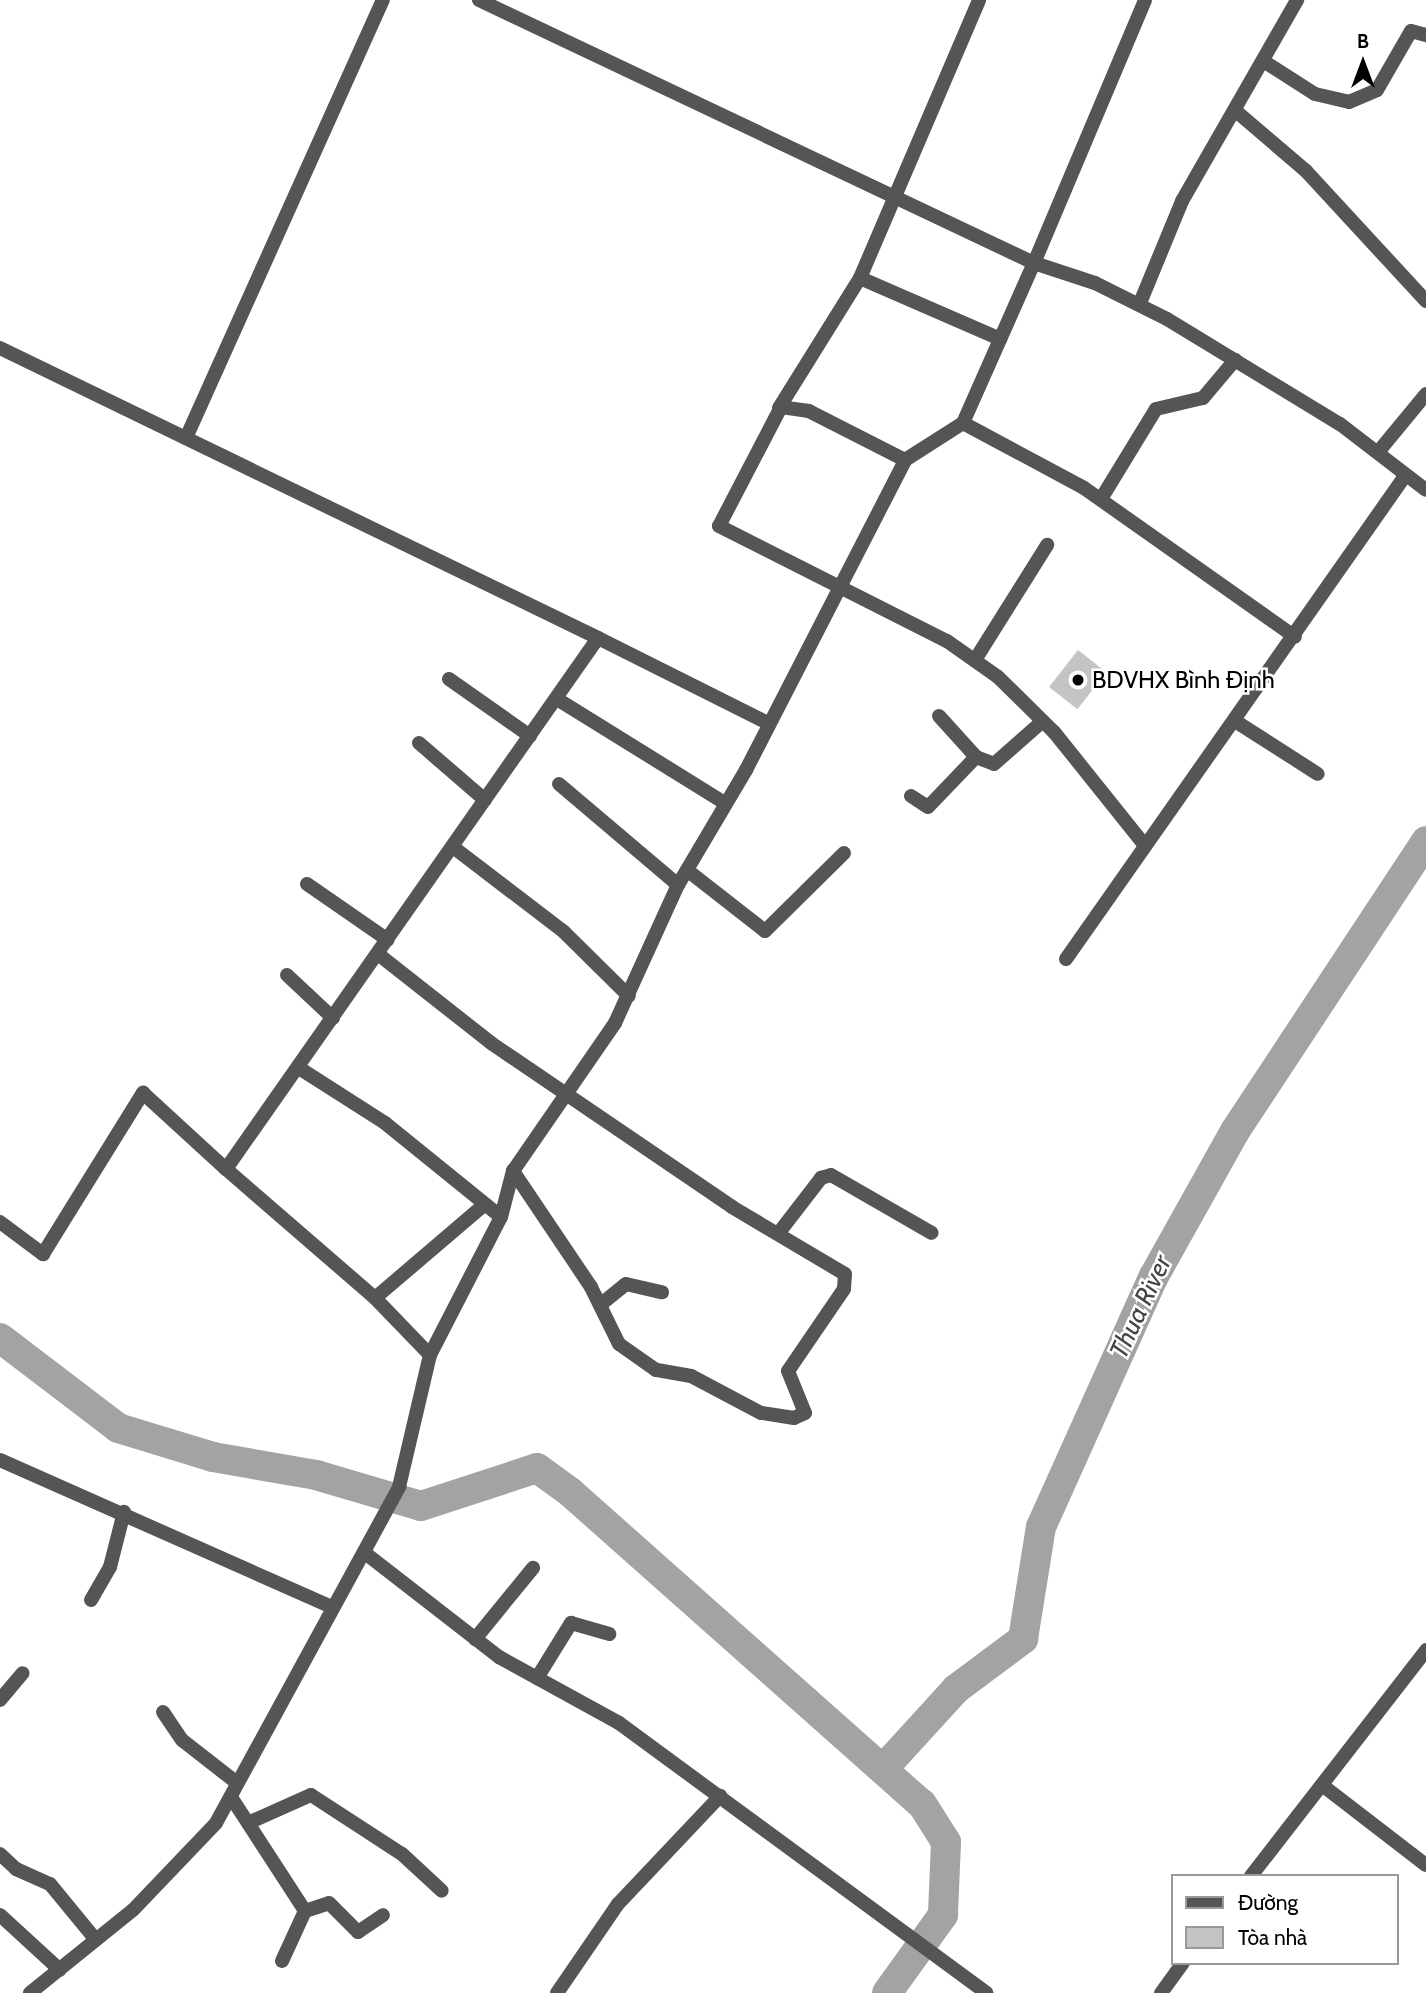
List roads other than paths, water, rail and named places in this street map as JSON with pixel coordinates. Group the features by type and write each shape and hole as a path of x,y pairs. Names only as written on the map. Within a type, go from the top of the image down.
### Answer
{"street":[{"path":"187,438 383,0"},
{"path":"479,0 893,202 1034,263 1140,303 1379,452 1405,476 1426,490"},
{"path":"979,0 860,278 779,408 719,526 840,585 975,660 1043,721 1143,843"},
{"path":"30,1993 96,1940 205,1840 234,1790 331,1606 365,1553 399,1488 430,1355 501,1217 513,1171 564,1088 629,996 678,885 768,723 905,460 963,423 1145,0"},
{"path":"1140,303 1182,201 1237,112 1297,0"},
{"path":"1265,62 1315,94 1349,102 1377,90 1411,31 1426,35"},
{"path":"1237,112 1306,171 1426,301"},
{"path":"860,278 1000,339"},
{"path":"0,348 768,723"},
{"path":"1101,499 1156,409 1203,398 1235,360"},
{"path":"1379,452 1426,394"},
{"path":"779,408 809,411 905,460"},
{"path":"963,423 1101,499 1295,637"},
{"path":"1066,959 1143,843 1295,637 1405,476"},
{"path":"975,660 1047,545"},
{"path":"226,1169 598,638"},
{"path":"449,679 530,736"},
{"path":"557,699 725,803"},
{"path":"939,716 976,757 994,764 1043,721"},
{"path":"1235,721 1318,774"},
{"path":"419,743 485,800"},
{"path":"911,796 928,807 976,757"},
{"path":"559,784 678,885"},
{"path":"453,847 564,932 629,996"},
{"path":"687,870 765,931 844,853"},
{"path":"307,884 388,940"},
{"path":"378,954 491,1043 564,1088 732,1206 780,1230 847,1278 788,1371 806,1406 801,1417 767,1415 691,1376 650,1367 612,1337 600,1305 513,1171"},
{"path":"287,975 334,1018"},
{"path":"299,1068 386,1124 501,1217"},
{"path":"0,1222 43,1254 143,1093 375,1298 430,1355"},
{"path":"780,1230 821,1178 831,1175 932,1233"},
{"path":"375,1298 484,1205"},
{"path":"600,1305 626,1284 662,1292"},
{"path":"0,1460 124,1512 331,1606"},
{"path":"91,1600 110,1567 124,1512"},
{"path":"365,1553 475,1639 537,1678 619,1723 986,1993"},
{"path":"475,1639 533,1568"},
{"path":"537,1678 571,1623 609,1634"},
{"path":"1253,1874 1426,1650"},
{"path":"0,1700 23,1673"},
{"path":"163,1713 182,1740 234,1790 248,1823 305,1912"},
{"path":"1322,1785 1426,1865"},
{"path":"248,1823 311,1795 402,1854 442,1891"},
{"path":"557,1993 618,1904 720,1796"},
{"path":"0,1854 16,1869 51,1884 96,1940"},
{"path":"282,1961 305,1912 329,1903 358,1933 383,1915"},
{"path":"0,1915 60,1970"},
{"path":"1161,1993 1182,1965"}],"waterway":[{"name":"Thua River","path":"883,1769 956,1689 1023,1639 1041,1527 1154,1276 1235,1131 1426,841"},
{"path":"0,1338 118,1428 213,1457 316,1475 421,1506 537,1468 570,1492 922,1804 946,1842 943,1915 887,1993"}],"place":[{"name":"BDVHX Bình Định","path":"1078,680"}]}
